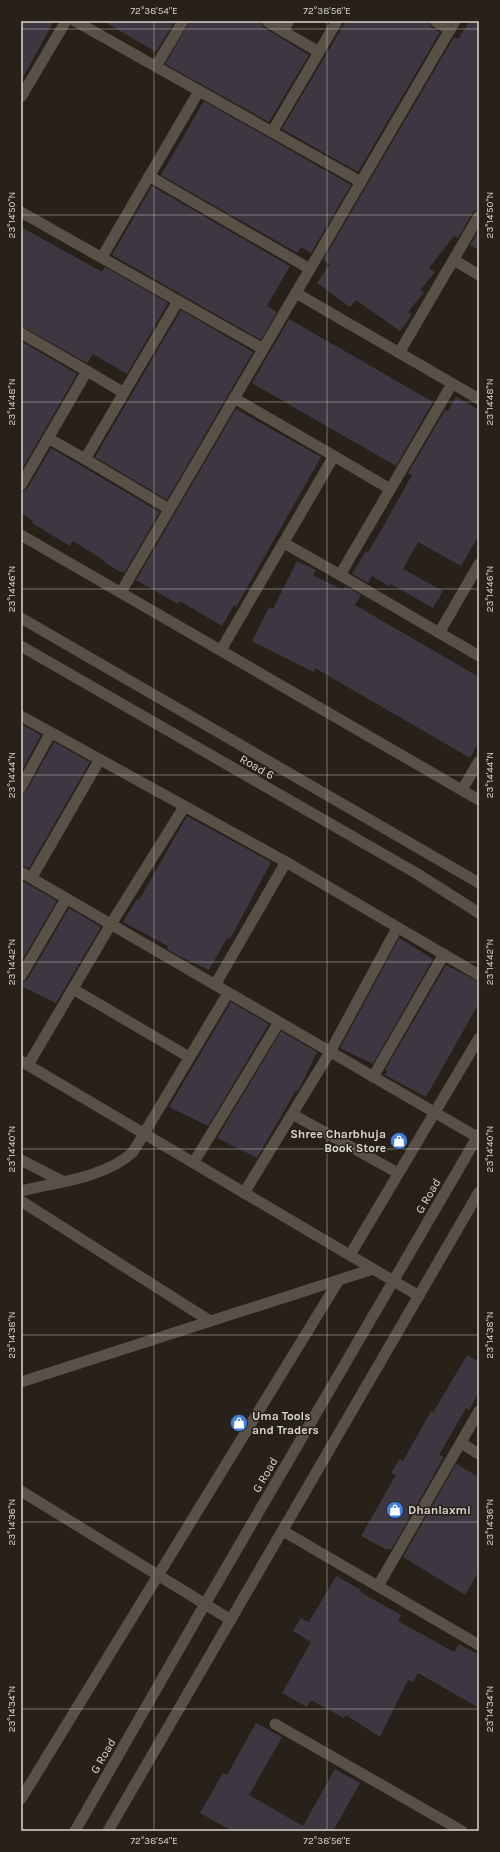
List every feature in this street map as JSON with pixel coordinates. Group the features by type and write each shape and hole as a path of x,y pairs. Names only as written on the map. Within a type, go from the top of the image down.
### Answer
{"street":[{"path":"21,97 66,21"},
{"path":"75,21 361,182"},
{"path":"156,66 183,21"},
{"path":"267,21 286,26 319,52"},
{"path":"272,132 337,21"},
{"path":"121,592 453,25 435,21"},
{"path":"102,257 199,91"},
{"path":"149,176 310,269"},
{"path":"21,212 263,349"},
{"path":"399,353 479,216"},
{"path":"454,260 479,275"},
{"path":"296,293 479,399"},
{"path":"85,460 178,300"},
{"path":"21,333 124,393"},
{"path":"21,484 87,371"},
{"path":"340,575 452,384"},
{"path":"234,398 390,489"},
{"path":"48,438 170,508"},
{"path":"221,650 334,456"},
{"path":"21,535 479,800"},
{"path":"284,543 479,656"},
{"path":"439,632 479,564"},
{"name":"Road 6","path":"21,618 479,883"},
{"name":"Road 6","path":"21,646 416,873 479,913"},
{"path":"21,716 50,734 286,862 479,975"},
{"path":"21,787 50,734"},
{"path":"32,878 99,760"},
{"path":"462,790 479,761"},
{"path":"184,807 111,924 73,989 24,1063 419,1296"},
{"path":"215,985 286,862"},
{"path":"21,872 330,1052 478,1136"},
{"path":"21,976 66,899"},
{"path":"244,1193 330,1052 397,928"},
{"path":"374,1077 444,954"},
{"path":"73,989 189,1057"},
{"path":"21,1190 104,1171 123,1162 132,1152 228,993"},
{"path":"194,1162 279,1022"},
{"path":"350,1255 479,1038"},
{"path":"292,1114 398,1174"},
{"name":"G Road","path":"75,1831 205,1604 478,1136"},
{"path":"21,1160 62,1181"},
{"path":"108,1831 479,1192"},
{"path":"21,1201 210,1321"},
{"path":"21,1382 373,1269"},
{"path":"21,1799 339,1280"},
{"path":"378,1586 479,1411"},
{"path":"461,1443 479,1454"},
{"path":"21,1491 231,1620"},
{"path":"283,1531 479,1645"},
{"path":"275,1724 462,1831"}],"building":[{"path":"21,21 54,21 21,81"},
{"path":"103,21 175,21 156,52"},
{"path":"190,21 260,21 263,27 309,55 269,122 165,64"},
{"path":"346,21 428,21 431,27 440,32 358,172 282,129"},
{"path":"470,21 479,21 479,209 473,212 458,238 454,236 429,268 435,272 420,290 424,292 408,312 412,315 400,331 356,300 350,307 317,283 330,264 323,260 454,37 458,39"},
{"path":"204,101 351,185 311,253 301,247 297,253 161,175"},
{"path":"152,186 290,266 267,306 277,312 261,340 112,255"},
{"path":"21,227 102,272 105,267 168,303 127,374 93,354 87,363 21,326"},
{"path":"479,230 479,250 470,245"},
{"path":"181,310 253,352 167,500 95,457"},
{"path":"289,319 433,402 396,466 252,383"},
{"path":"21,341 77,374 21,471"},
{"path":"456,397 479,410 479,535 461,566 418,542 403,569 443,591 433,608 391,584 389,586 372,576 368,583 352,574 380,532 412,475 408,473 445,410 448,411"},
{"path":"236,409 321,457 236,607 234,605 222,626 180,601 178,604 136,580"},
{"path":"51,448 160,512 124,573 104,562 105,561 73,541 70,546 32,523 33,521 21,513 21,492 27,489"},
{"path":"297,561 316,570 313,575 343,590 345,586 361,595 355,605 479,677 479,742 470,758 315,668 313,672 252,641 269,607 273,609"},
{"path":"21,724 41,735 21,772"},
{"path":"54,742 90,762 29,868 21,865 21,794 27,790"},
{"path":"187,816 271,862 230,939 227,938 209,970 179,956 167,949 168,946 123,922 137,899 139,900"},
{"path":"21,880 57,901 21,962"},
{"path":"69,908 101,927 56,1003 21,986 21,983 27,980"},
{"path":"399,938 433,959 373,1064 340,1048"},
{"path":"446,965 479,982 479,1003 426,1097 385,1075 387,1071 385,1070"},
{"path":"231,1002 269,1024 208,1126 169,1107"},
{"path":"281,1031 317,1052 298,1091 296,1090 257,1158 217,1138"},
{"path":"467,1355 479,1362 479,1392 469,1410 466,1408 439,1455 444,1457 391,1550 388,1548 387,1550 361,1536 396,1475 391,1473 400,1459 403,1461 431,1411 433,1413"},
{"path":"456,1464 479,1477 479,1571 465,1595 403,1557"},
{"path":"336,1576 361,1590 360,1592 401,1615 398,1621 454,1652 459,1644 479,1655 479,1708 418,1673 413,1682 408,1680 380,1737 346,1715 344,1718 311,1700 307,1707 282,1693 311,1642 293,1631 301,1618 309,1622"},
{"path":"256,1723 282,1737 249,1795 303,1826 335,1769 360,1783 333,1831 232,1831 200,1813 223,1773 227,1775"}],"place":[{"name":"Shree Charbhuja Book Store","path":"399,1141"},
{"name":"Uma Tools and Traders","path":"239,1423"},
{"name":"Dhanlaxmi","path":"395,1510"}]}
